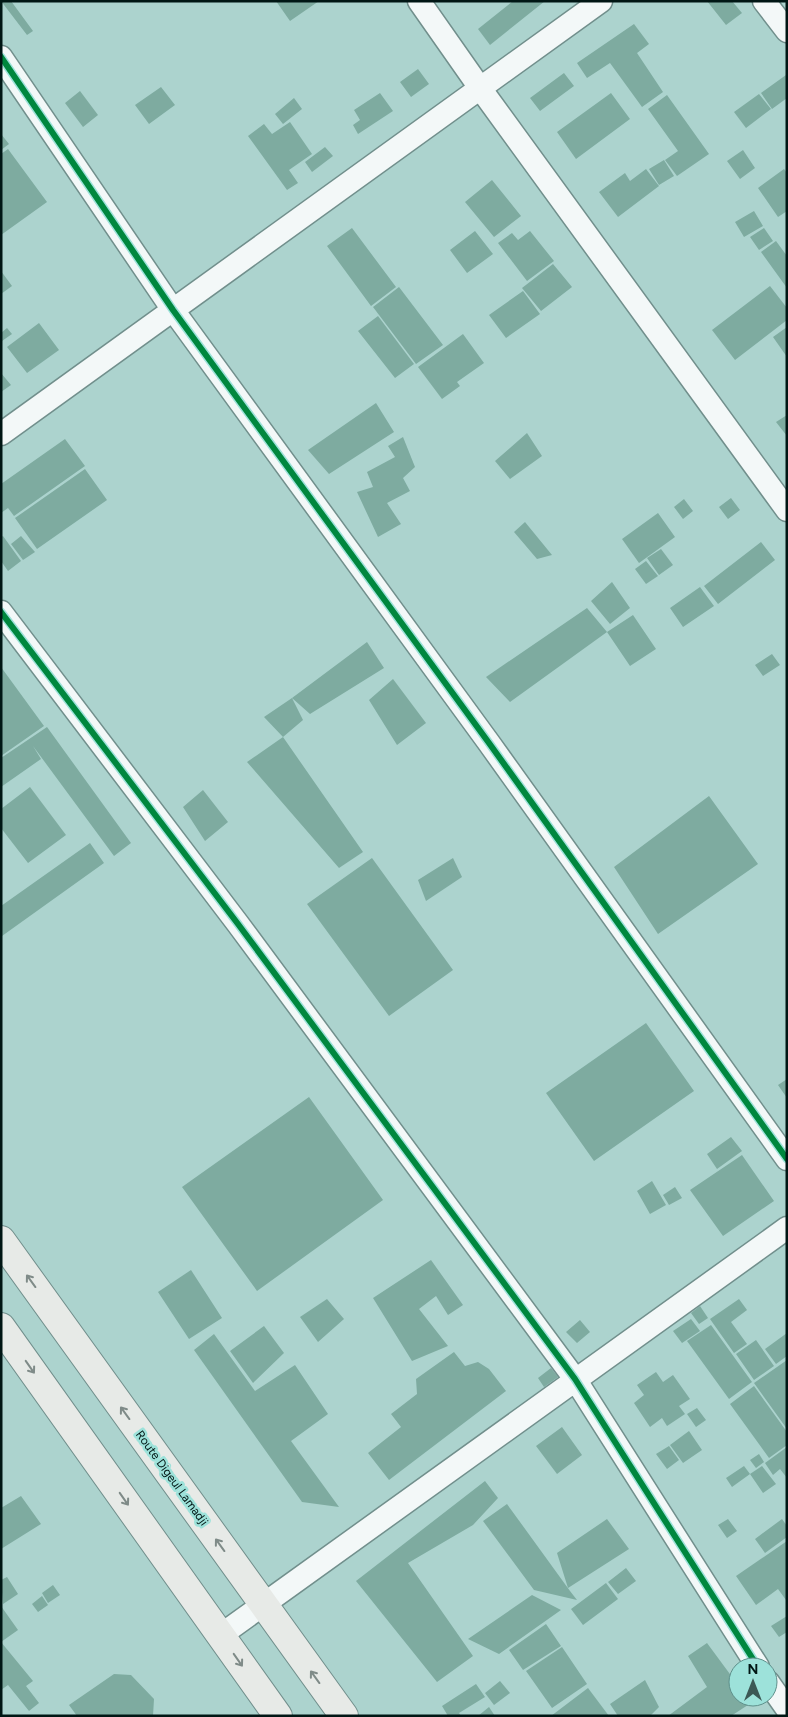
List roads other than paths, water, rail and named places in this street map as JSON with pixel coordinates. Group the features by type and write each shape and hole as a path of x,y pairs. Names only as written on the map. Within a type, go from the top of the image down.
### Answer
{"main road":[{"name":"Route Digeul Lamadji","path":"1,1240 344,1716"},
{"path":"1,1327 278,1716"}],"street":[{"path":"419,1 480,88 787,510"},
{"path":"1,434 601,1"},
{"path":"764,1 787,31"},
{"path":"1,57 173,310 489,743 787,1159"},
{"path":"1,612 232,916 575,1379 752,1657"},
{"path":"221,1635 787,1228"},
{"path":"778,1696 787,1709"}]}
